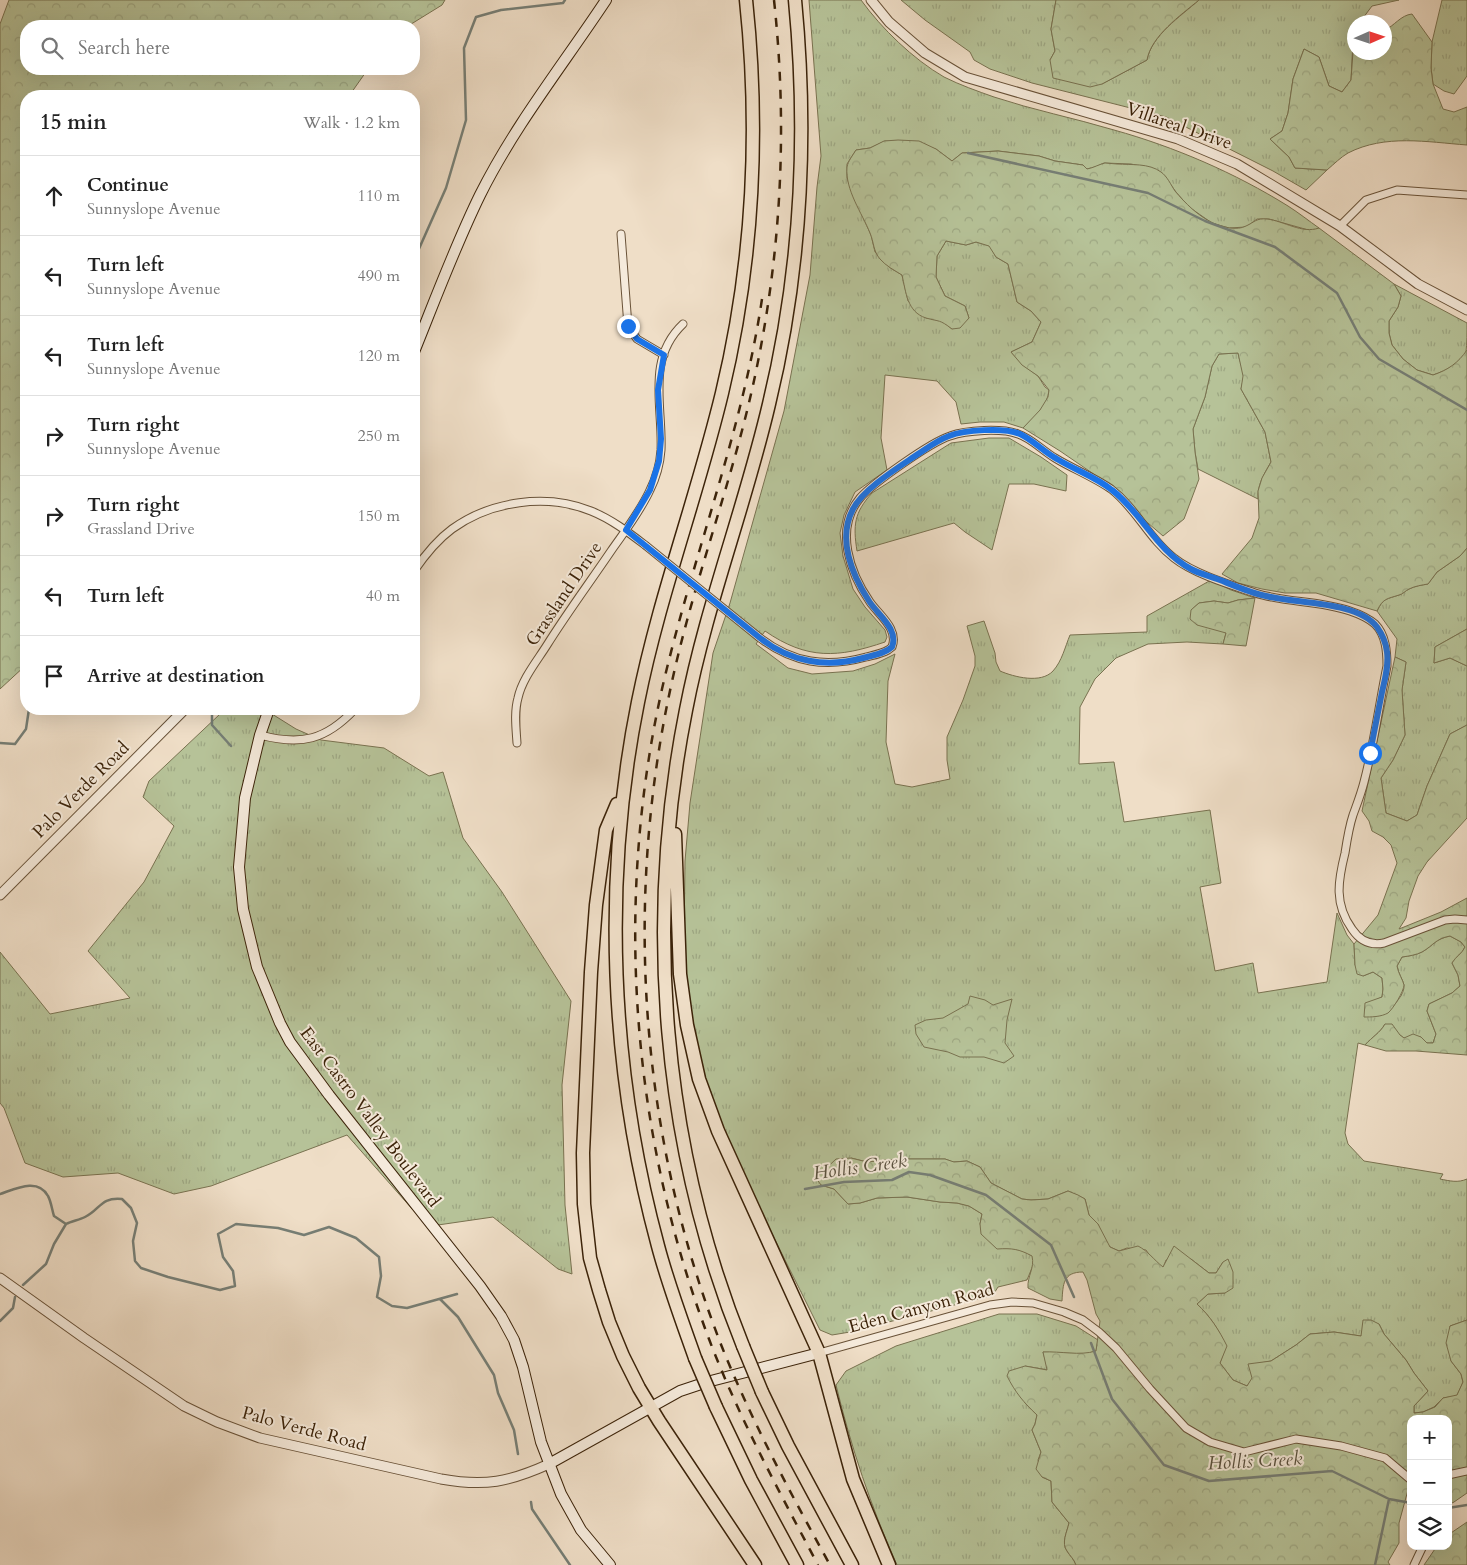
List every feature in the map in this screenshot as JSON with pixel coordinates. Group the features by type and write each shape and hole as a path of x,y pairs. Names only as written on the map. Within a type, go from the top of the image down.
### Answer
{"highway":[{"path":"746,0 752,77 753,154 749,234 741,299 731,355 718,409 649,653 637,706 622,793 617,861 616,942 618,1017 634,1142 650,1213 674,1300 695,1358 716,1407 747,1472 797,1565"},
{"path":"795,0 800,72 802,153 796,242 787,314 766,419 697,660 682,729 666,853 664,926 666,996 672,1068 683,1140 698,1208 718,1278 762,1392 792,1455 852,1565"},
{"path":"674,782 680,974 684,1012 696,1065 718,1131 818,1353 853,1479 888,1565"},
{"path":"622,793 606,830 596,905 584,1127 583,1187 588,1246 609,1322 623,1356 650,1407 755,1565"}],"main road":[{"path":"420,337 465,228 489,178 534,102 606,0"},
{"name":"East Castro Valley Boulevard","path":"267,715 260,735 245,798 239,867 243,909 256,967 290,1042 328,1095 480,1286 506,1323 520,1358 538,1431 560,1494 571,1515 590,1542 610,1565"},
{"name":"Eden Canyon Road","path":"549,1464 680,1391 697,1384 818,1353"}],"street":[{"name":"Villareal Drive","path":"871,0 889,22 925,53 965,77 1178,139 1237,164 1340,226 1418,284 1467,310"},
{"path":"1340,226 1366,200 1397,190 1467,195"},
{"path":"621,234 628,326 637,339 664,355"},
{"name":"Grassland Drive","path":"517,743 515,712 524,682 549,641 626,530 650,490 659,461 661,439 658,390 664,355 671,338 683,324"},
{"path":"420,563 437,541 453,528 490,509 530,501 570,504 592,511 626,530 774,648 789,655 824,663 853,661 888,650 892,647 894,637 888,625 859,585 851,564 846,545 846,527 853,507 868,490 921,452 949,436 978,431 1008,431 1018,434 1054,458 1112,490 1158,543 1174,558 1192,570 1267,597 1333,606 1362,616 1375,625 1382,636 1387,651 1387,666 1364,784 1352,817 1338,880 1338,895 1342,909 1347,923 1355,934 1361,940 1376,945 1445,920 1467,920"},
{"name":"Palo Verde Road","path":"0,894 179,715"},
{"path":"260,735 288,740 314,737 338,726 349,715"},
{"name":"Palo Verde Road","path":"0,1278 184,1406 217,1422 260,1438 441,1479 469,1483 507,1480 549,1464"},
{"name":"Eden Canyon Road","path":"818,1353 990,1305 1012,1302 1043,1305 1074,1316 1099,1332 1186,1428 1210,1442 1244,1452 1296,1439 1341,1446 1385,1458 1407,1477"},
{"path":"1452,1474 1467,1471"},
{"path":"1414,1565 1421,1550"}],"green space":[{"path":"9,0 445,0 442,5 418,20 20,20 20,75 364,75 353,90 20,90 20,671 0,689 0,24"},
{"path":"809,0 861,0 878,22 899,43 932,70 944,77 994,97 1114,130 1182,153 1226,172 1268,194 1319,228 1312,231 1269,219 1257,219 1246,227 1229,228 1212,223 1189,207 1162,173 1131,164 1104,163 1087,169 1083,165 1055,161 1039,156 998,151 962,153 952,161 936,149 908,141 885,141 870,148 856,150 847,164 847,178 871,235 875,252 889,267 902,275 908,301 926,318 941,320 952,329 969,318 965,306 945,296 936,277 937,256 946,241 966,245 976,242 990,246 996,257 1008,264 1017,302 1031,311 1041,322 1032,342 1011,352 1023,365 1038,376 1049,390 1048,396 1039,411 1023,428 1004,422 961,424 956,402 937,381 885,375 881,438 887,470 855,492 844,515 840,533 843,556 853,589 865,607 885,630 887,637 885,642 852,651 823,653 795,647 765,631 756,644 788,668 812,674 853,671 875,664 895,654 888,681 886,742 895,784 912,787 950,779 947,760 947,737 975,666 975,656 967,626 984,621 1000,671 1020,677 1035,678 1048,675 1053,671 1061,658 1070,635 1147,632 1147,616 1211,580 1231,590 1255,598 1228,603 1214,601 1199,603 1191,610 1226,633 1223,644 1187,642 1148,644 1116,658 1095,679 1080,707 1079,764 1114,762 1124,822 1210,810 1221,883 1200,887 1215,971 1253,963 1258,993 1327,982 1337,913 1347,935 1354,944 1355,965 1363,976 1373,972 1382,978 1382,997 1376,1000 1388,1013 1404,989 1397,966 1402,957 1420,953 1445,937 1450,936 1461,942 1465,947 1452,963 1458,975 1460,986 1452,993 1429,1004 1427,1011 1436,1034 1433,1043 1427,1043 1421,1037 1404,1038 1385,1024 1365,1045 1358,1043 1345,1133 1348,1144 1364,1161 1443,1174 1440,1179 1457,1181 1467,1179 1467,1320 1450,1326 1451,1361 1461,1374 1463,1382 1457,1396 1443,1398 1434,1407 1423,1412 1414,1413 1414,1406 1428,1391 1406,1360 1384,1334 1379,1324 1361,1336 1334,1332 1310,1334 1271,1361 1255,1364 1253,1378 1247,1386 1233,1380 1220,1363 1226,1346 1210,1318 1197,1304 1208,1294 1225,1293 1223,1262 1216,1273 1209,1273 1191,1259 1166,1260 1163,1268 1153,1260 1146,1250 1127,1248 1119,1251 1110,1247 1104,1239 1098,1224 1089,1215 1085,1199 1068,1191 1048,1199 1022,1199 991,1183 980,1167 967,1161 898,1159 867,1162 851,1158 821,1185 834,1189 848,1204 877,1198 907,1197 969,1206 982,1214 980,1224 990,1242 997,1248 1020,1250 1033,1256 1034,1263 1027,1280 998,1287 993,1295 832,1335 820,1330 752,1194 710,1096 691,1022 687,996 684,945 685,861 690,803 713,653 730,603 784,411 810,275 821,156"},
{"path":"901,0 1056,0 1051,29 1055,51 1050,60 1102,84 1147,60 1154,43 1160,35 1199,0 1399,0 1372,6 1365,15 1347,15 1347,60 1352,60 1351,80 1342,92 1329,86 1319,57 1304,49 1293,79 1288,113 1282,131 1270,139 1289,157 1295,168 1327,170 1306,190 1273,171 1166,117 1032,83 990,69 974,60 970,52 925,20"},
{"path":"1056,0 1199,0 1160,34 1147,60 1102,84 1090,87 1053,78 1050,60 1055,51 1051,29"},
{"path":"1442,0 1467,0 1467,76 1454,94 1444,91 1433,84 1431,68 1432,42"},
{"path":"1412,14 1432,42 1431,68 1433,84 1443,109 1454,112 1467,107 1467,145 1422,141 1391,141 1362,147 1348,153 1327,170 1295,168 1289,157 1270,139 1282,131 1288,113 1293,79 1304,49 1319,57 1329,86 1342,92 1351,80 1352,60 1392,60 1392,25"},
{"path":"884,141 919,141 936,149 952,161 962,153 998,151 1039,156 1055,161 1083,165 1087,169 1105,163 1151,167 1167,178 1187,205 1202,217 1217,224 1238,228 1263,219 1273,220 1293,227 1319,228 1394,284 1401,296 1398,307 1389,321 1389,333 1392,345 1403,359 1417,370 1433,375 1452,366 1467,350 1467,548 1460,556 1437,572 1428,584 1411,588 1400,595 1386,600 1377,611 1316,593 1285,593 1262,589 1238,583 1222,574 1252,538 1259,518 1258,491 1262,478 1271,462 1265,432 1241,389 1243,376 1238,353 1219,354 1212,366 1205,397 1193,429 1199,479 1184,519 1163,536 1141,517 1117,490 1023,428 1040,410 1048,397 1049,390 1038,376 1022,365 1011,352 1032,342 1041,322 1031,311 1017,302 1008,264 996,257 989,246 976,242 966,245 946,241 937,256 936,277 945,296 965,306 969,318 960,328 952,329 942,322 926,318 911,306 902,275 885,264 876,253 870,233 851,193 847,176 849,160 856,150 870,148"},
{"path":"1394,284 1467,323 1466,352 1456,363 1433,375 1417,370 1403,359 1392,345 1389,321 1398,307 1401,296"},
{"path":"1238,353 1244,376 1241,389 1265,432 1271,462 1260,484 1258,499 1198,469 1195,452 1193,429 1205,397 1212,366 1219,354"},
{"path":"989,438 1009,438 1041,457 1067,475 1066,491 1034,484 1009,484 992,550 954,523 857,551 856,520 858,513 872,493 951,443"},
{"path":"1467,548 1467,629 1435,647 1434,663 1450,658 1467,666 1467,725 1450,734 1427,786 1417,815 1407,821 1386,813 1381,778 1393,760 1405,735 1402,690 1406,662 1395,657 1397,639 1377,611 1386,600 1400,595 1411,588 1428,584 1437,572 1460,556"},
{"path":"1255,598 1246,646 1223,644 1226,633 1197,625 1190,619 1191,610 1199,603 1214,601 1228,603"},
{"path":"1467,629 1467,666 1450,658 1434,663 1435,647"},
{"path":"1395,657 1406,662 1402,690 1405,735 1393,760 1381,778 1386,813 1407,821 1417,815 1427,786 1450,734 1467,725 1467,818 1427,862 1418,876 1409,901 1406,918 1399,929 1441,912 1467,898 1467,1055 1386,1051 1365,1045 1385,1024 1392,1024 1404,1038 1413,1034 1421,1037 1427,1043 1433,1043 1436,1034 1427,1011 1429,1004 1452,993 1460,986 1458,975 1452,963 1465,947 1461,942 1450,936 1445,937 1420,953 1402,957 1397,966 1404,985 1395,1004 1388,1013 1364,1017 1365,1003 1382,997 1382,978 1373,972 1363,976 1357,974 1354,944 1378,915 1397,863 1391,845 1383,837 1372,831 1369,821 1362,811"},
{"path":"219,715 274,715 296,729 321,740 384,748 429,776 443,772 463,838 502,892 571,1001 562,1085 565,1205 572,1274 558,1269 493,1217 431,1226 413,1210 347,1135 211,1186 174,1194 118,1173 63,1177 25,1163 4,1108 0,1103 0,952 50,1014 130,998 88,951 144,882 174,826 143,797 149,781"},
{"path":"970,996 985,1000 993,1005 1012,999 1007,1020 1005,1043 1014,1056 1004,1063 984,1057 960,1057 948,1052 924,1047 916,1034 915,1025 926,1020 943,1018 968,1004"},
{"path":"851,1158 867,1162 898,1159 967,1161 980,1167 991,1183 1022,1199 1048,1199 1068,1191 1085,1199 1089,1215 1098,1224 1110,1247 1119,1251 1138,1246 1163,1267 1174,1246 1209,1273 1216,1273 1223,1262 1228,1259 1233,1272 1233,1288 1225,1293 1208,1294 1197,1304 1214,1324 1227,1346 1220,1363 1233,1380 1247,1386 1252,1378 1248,1364 1271,1361 1310,1334 1334,1332 1361,1336 1363,1320 1371,1320 1379,1324 1384,1334 1406,1360 1428,1391 1414,1406 1414,1413 1423,1412 1435,1407 1443,1398 1457,1395 1463,1382 1461,1374 1451,1361 1446,1343 1450,1326 1467,1320 1467,1493 1452,1503 1452,1415 1407,1415 1407,1494 1399,1523 1399,1543 1388,1562 1390,1565 1076,1565 1064,1545 1069,1523 1052,1502 1051,1481 1042,1477 1036,1469 1041,1452 1032,1430 1037,1415 1020,1397 1007,1376 1009,1371 1025,1366 1047,1370 1043,1352 1077,1353 1096,1351 1100,1321 1083,1272 1071,1274 1065,1280 1062,1301 1050,1299 1028,1288 1032,1256 1015,1250 997,1249 981,1234 982,1214 969,1206 957,1203 907,1197 877,1198 848,1204 834,1189 821,1185 816,1178 836,1159"},
{"path":"999,1314 1037,1314 1076,1326 1098,1340 1096,1351 1085,1354 1043,1352 1048,1370 1025,1366 1025,1403 1037,1415 1032,1430 1041,1452 1038,1460 1042,1477 1051,1481 1052,1502 1069,1523 1064,1545 1076,1565 897,1565 862,1476 836,1385 846,1371 896,1346"},
{"path":"1467,1522 1467,1565 1424,1565 1434,1550 1452,1550 1452,1532"}],"waterway":[{"path":"420,246 446,188 466,120 464,48 476,17 501,10 563,3 565,0"},
{"path":"968,153 1148,193 1205,221 1275,247 1337,293 1360,337 1379,359 1467,410"},
{"path":"0,743 15,744 26,729 28,715"},
{"path":"212,715 212,725 231,746"},
{"name":"Hollis Creek","path":"805,1189 844,1182 892,1180 909,1172 930,1175 986,1195 1051,1245 1074,1297"},
{"name":"Hollis Creek","path":"0,1194 19,1187 38,1187 44,1190 48,1196 54,1216 66,1224"},
{"name":"Hollis Creek","path":"66,1224 85,1217 109,1200 122,1199 131,1208 137,1223 133,1241 135,1261 141,1268 220,1290 235,1286 233,1271 223,1257 218,1234 236,1224 278,1228 304,1235 329,1227 356,1238 379,1257 381,1276 377,1297 392,1306 407,1308 457,1294"},
{"path":"23,1285 46,1264 54,1244 66,1224"},
{"path":"0,1321 13,1308 15,1297"},
{"path":"440,1299 458,1317 494,1375 498,1393 514,1430 518,1454"},
{"name":"Hollis Creek","path":"1091,1343 1112,1399 1164,1465 1209,1481 1332,1471 1389,1499 1407,1502"},
{"name":"Hollis Creek","path":"1375,1565 1389,1499"},
{"path":"531,1502 532,1509 570,1565"},
{"path":"1452,1507 1467,1505"}],"railway":[{"path":"774,0 781,103 779,207 774,258 767,309 747,411 681,643 657,761 648,845 645,930 648,1015 657,1100 672,1184 694,1266 722,1347 746,1403 830,1565"},
{"path":"762,299 742,398 687,592 662,689 647,770 638,852 635,935 638,1017 647,1099 662,1181 683,1261 709,1339 733,1397 760,1454 818,1565"}],"route":[{"path":"628,326 637,339 664,355 658,390 661,450 657,471 650,490 626,530 774,648 806,660 837,663 853,661 884,652 892,647 894,637 888,625 859,585 851,564 846,545 846,527 853,507 868,490 928,448 949,436 978,431 1008,431 1029,440 1054,458 1112,490 1158,543 1174,558 1192,570 1267,597 1333,606 1362,616 1375,625 1382,636 1387,651 1387,666 1370,753"}]}
